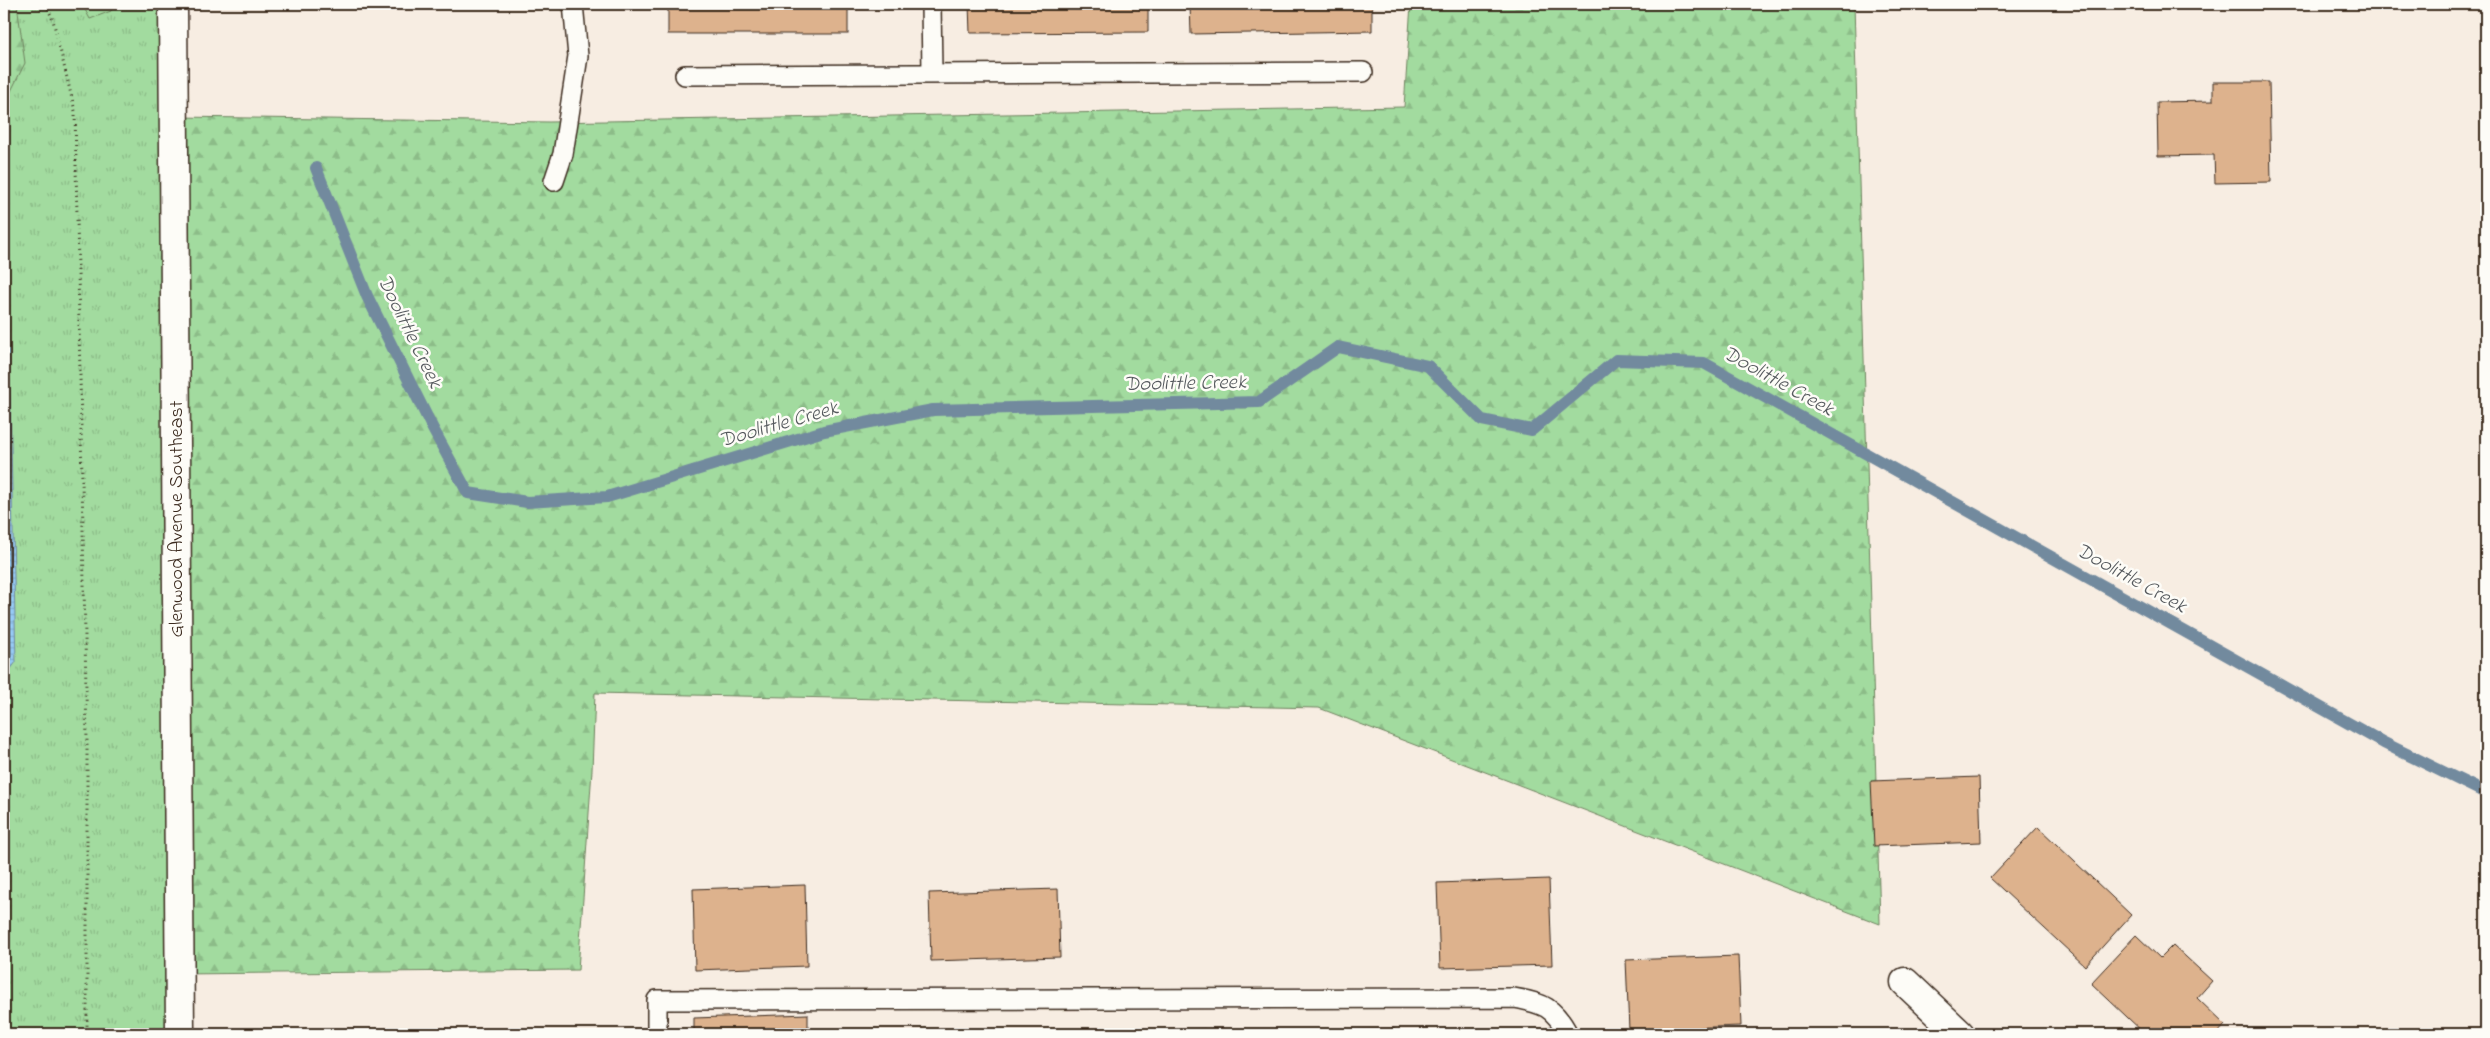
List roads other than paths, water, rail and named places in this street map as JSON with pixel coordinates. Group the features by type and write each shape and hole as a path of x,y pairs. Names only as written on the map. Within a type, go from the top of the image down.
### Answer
{"main road":[{"name":"Glenwood Avenue Southeast","path":"173,4 180,1034"},
{"path":"1905,982 1960,1034"}],"lane":[{"path":"554,182 563,154 578,56 573,4"},
{"path":"931,4 932,72"},
{"path":"685,74 1363,72"},
{"path":"657,1034 657,1000 1514,998 1537,1002 1559,1016 1568,1034"}],"water":[{"path":"4,285 8,312 16,662 4,678"},
{"path":"4,818 9,847 4,989"}],"waterway":[{"name":"Doolittle Creek","path":"316,168 367,296 433,429 468,493 527,502 607,497 824,431 933,410 1259,402 1338,347 1428,366 1482,420 1532,430 1616,360 1704,363 2384,743 2486,793"}]}
